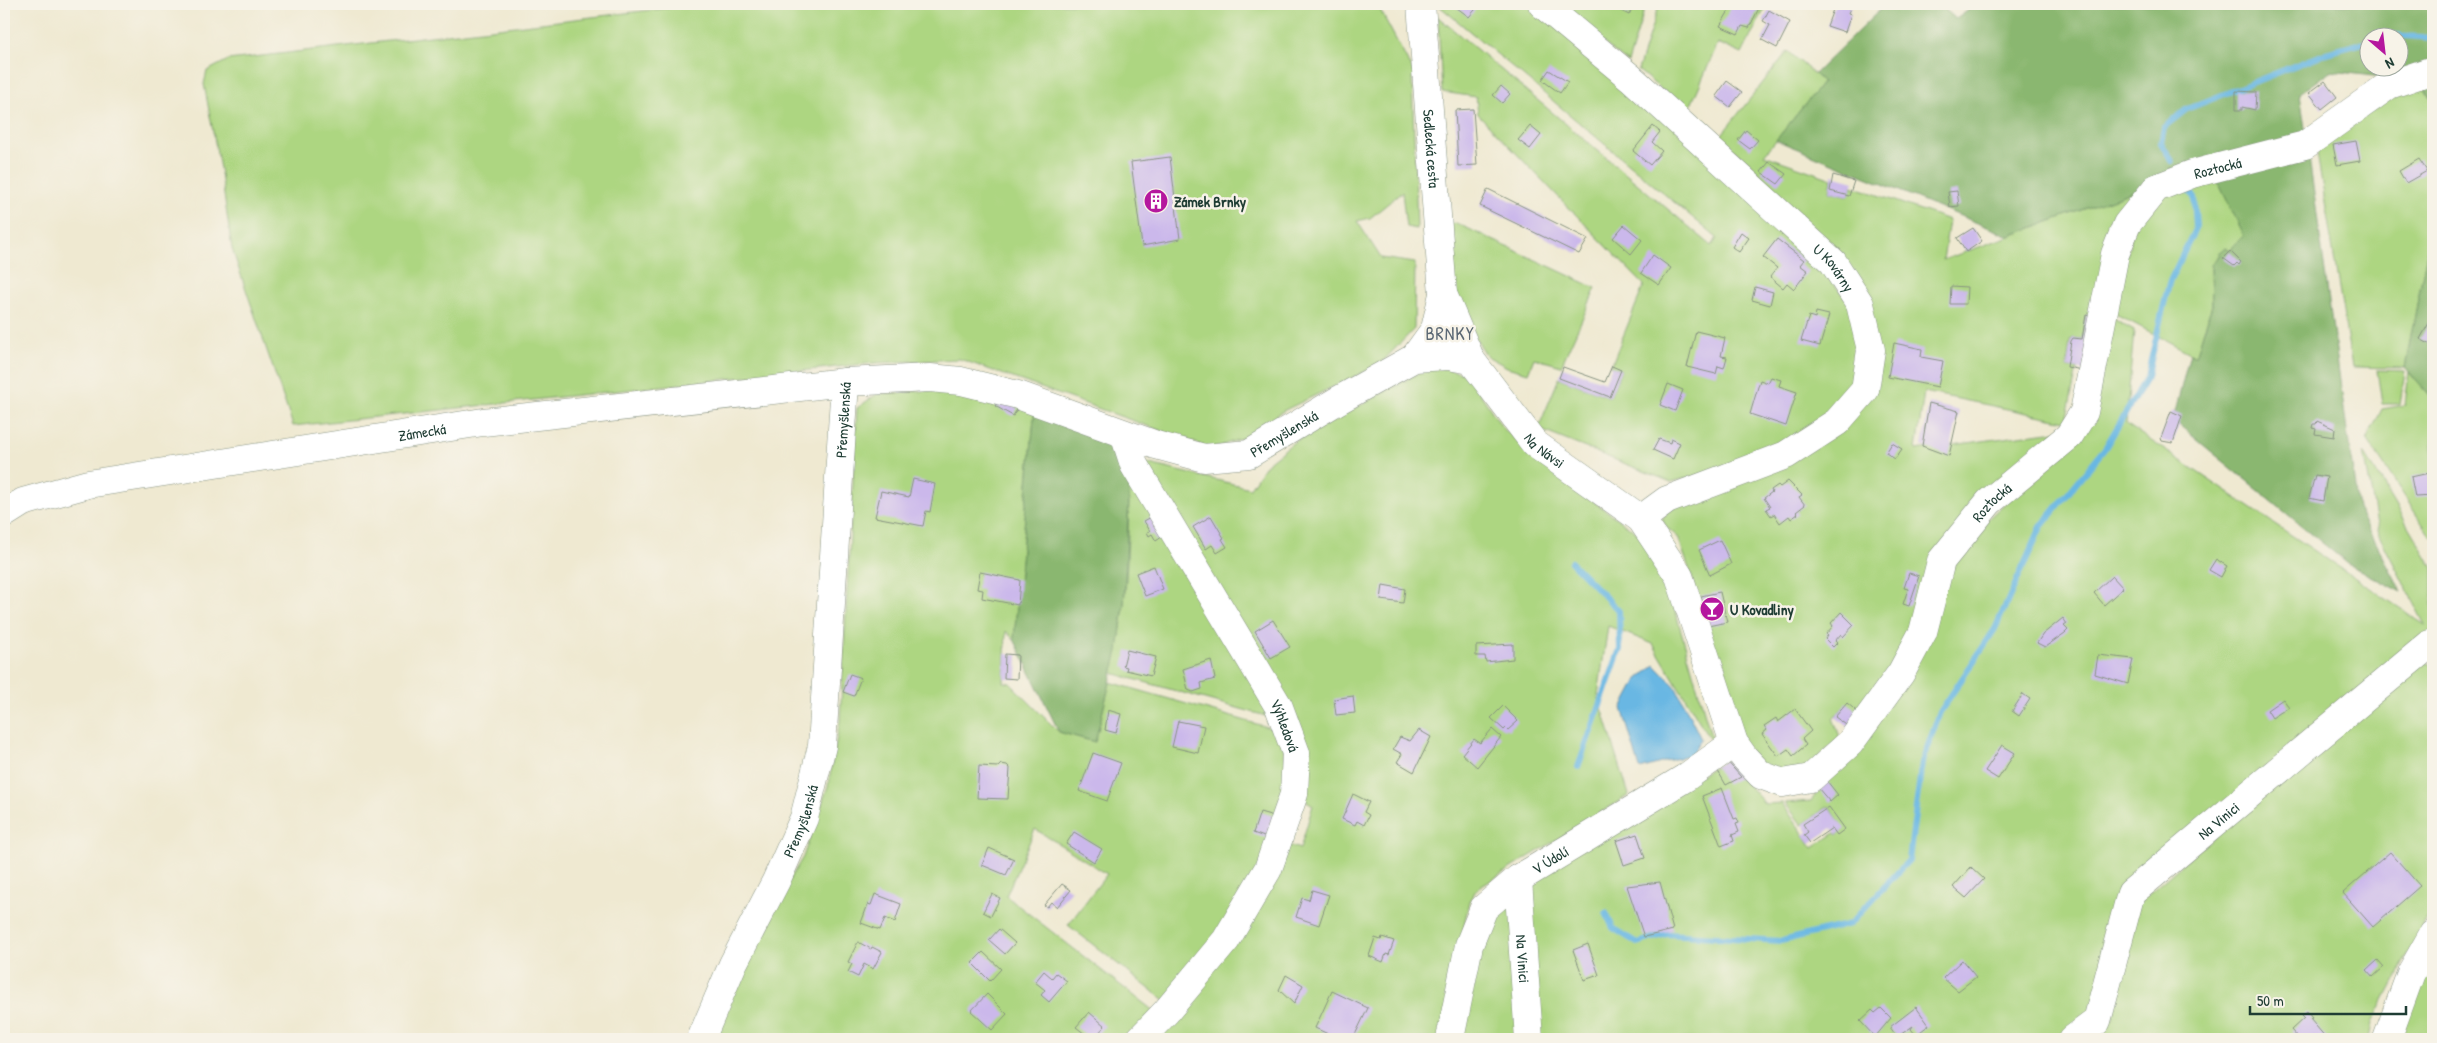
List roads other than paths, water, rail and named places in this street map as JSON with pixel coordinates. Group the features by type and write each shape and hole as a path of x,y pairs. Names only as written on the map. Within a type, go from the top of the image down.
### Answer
{"street":[{"name":"U Kovárny","path":"1542,4 1631,78 1833,262 1860,304 1871,350 1865,390 1836,422 1786,454 1667,500 1641,519"},
{"name":"Sedlecká cesta","path":"1420,6 1443,294"},
{"name":"Roztocká","path":"1641,519 1679,576 1734,743 1761,775 1783,783 1811,778 1850,743 1902,673 1923,632 1941,561 1989,502 2069,436 2084,412 2115,254 2127,224 2156,188 2192,174 2305,145 2389,85 2433,70"},
{"name":"Na Návsi","path":"1443,294 1471,360 1535,444 1641,519"},
{"path":"1414,358 1435,329 1443,294"},
{"path":"1414,358 1448,356 1471,360"},
{"name":"Přemyšlenská","path":"701,1039 733,964 776,881 804,818 822,746 846,382 930,378 960,381 1018,395 1156,446 1204,458 1250,454 1337,401 1414,358"},
{"name":"Zámecká","path":"4,514 23,502 88,484 474,423 846,382"},
{"name":"Výhledová","path":"1124,434 1134,465 1279,707 1296,753 1294,794 1268,869 1226,940 1166,1012 1140,1039"},
{"name":"Na Vinici","path":"2073,1039 2097,1021 2131,893 2432,646"},
{"name":"V Údolí","path":"1450,1039 1469,945 1484,908 1518,879 1685,778 1734,743"},
{"name":"Na Vinici","path":"1518,879 1529,1039"},
{"path":"2386,1039 2411,973 2433,934"}],"water":[{"path":"1655,665 1675,686 1701,739 1692,754 1640,769 1622,708 1637,680"}],"waterway":[{"path":"2410,36 2433,38"},
{"path":"2172,161 2161,143 2164,127 2187,109 2326,53 2360,44"},
{"path":"1606,913 1613,928 1637,943 1667,934 1781,941 1850,924 1909,860 1922,762 1940,712 1995,629 2041,527 2105,448 2147,377 2169,283 2196,227 2194,197 2190,191"},
{"path":"1571,562 1619,611 1620,649 1578,767"}],"place":[{"name":"Zámek Brnky","path":"1156,201"},
{"name":"U Kovadliny","path":"1712,609"}],"district":[{"name":"BRNKY","path":"1450,333"}]}
